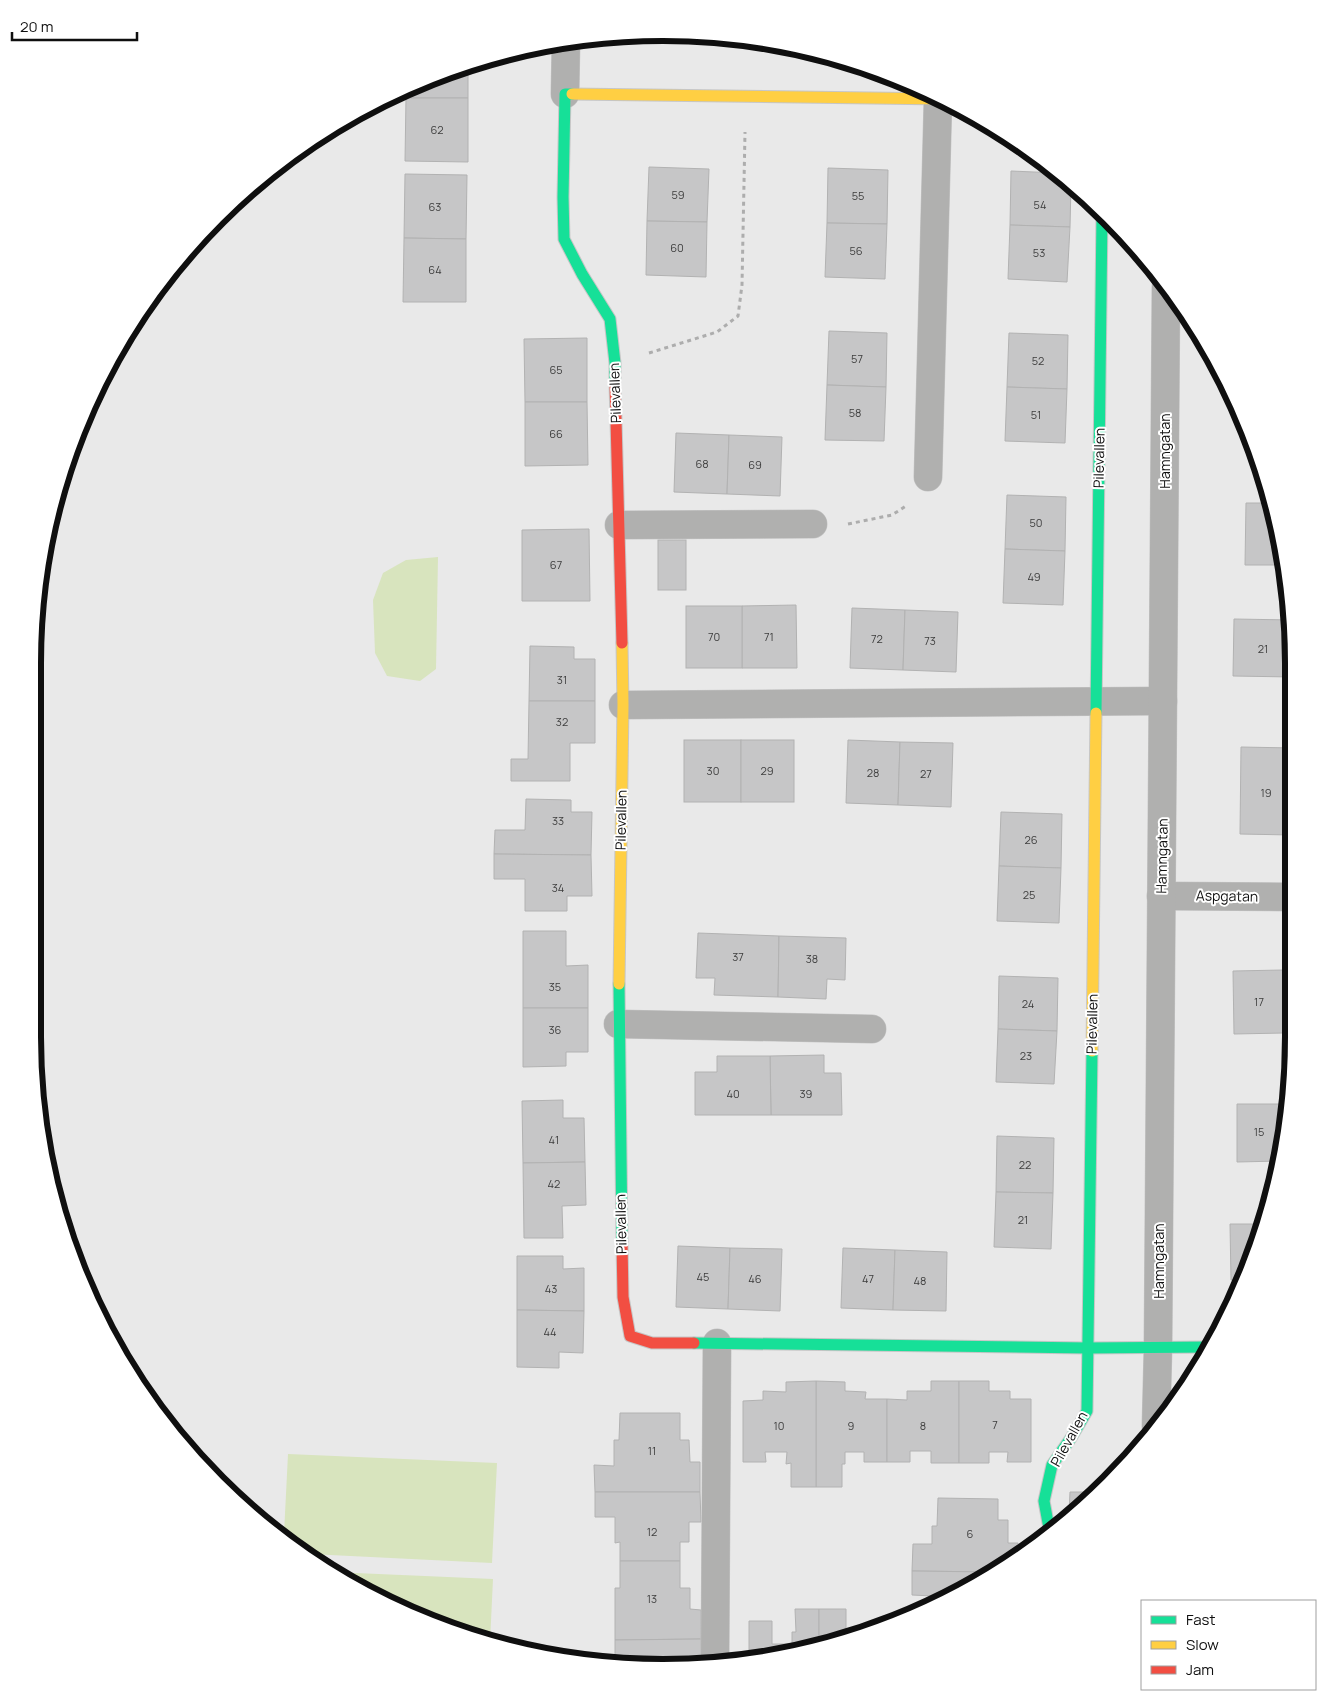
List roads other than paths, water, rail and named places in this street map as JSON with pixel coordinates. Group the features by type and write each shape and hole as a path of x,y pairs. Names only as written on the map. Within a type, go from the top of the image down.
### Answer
{"street":[{"name":"Pilevallen","path":"566,49 564,239 582,274 610,319 615,363 623,705 618,1024 622,1297 630,1336 652,1343 1087,1348 1201,1347"},
{"path":"565,94 745,96 904,91"},
{"path":"928,477 941,107"},
{"name":"Pilevallen","path":"1049,1524 1044,1501 1052,1465 1072,1438 1086,1411 1102,222"},
{"name":"Hamngatan","path":"1156,1415 1166,299"},
{"path":"619,525 813,524"},
{"path":"623,705 1163,701"},
{"name":"Aspgatan","path":"1161,896 1285,897"},
{"path":"618,1024 872,1029"},
{"path":"715,1656 717,1343"}]}
